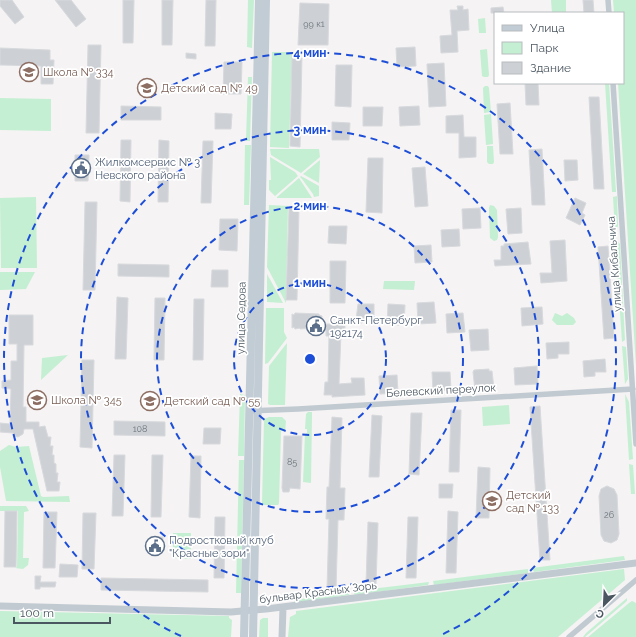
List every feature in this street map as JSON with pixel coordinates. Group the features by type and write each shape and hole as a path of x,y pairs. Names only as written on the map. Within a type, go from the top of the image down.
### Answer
{"main road":[{"name":"улица Седова","path":"253,637 253,411 259,0"},
{"name":"улица Седова","path":"244,637 266,0"}],"street":[{"path":"608,0 609,12"},
{"name":"улица Кибальчича","path":"613,84 636,444"},
{"name":"Белевский переулок","path":"253,411 633,389"},
{"name":"бульвар Красных Зорь","path":"0,606 231,612 283,608 636,563"},
{"path":"569,637 636,580"},
{"path":"282,637 283,608"}],"green space":[{"path":"248,0 254,0 252,48 247,47"},
{"path":"551,0 566,0 566,12 552,12"},
{"path":"613,0 636,0 636,366 618,84 624,84 624,12 614,12"},
{"path":"485,18 486,33 479,33 478,19"},
{"path":"487,49 489,75 488,77 484,77 482,76 480,50"},
{"path":"272,52 292,52 289,148 270,147"},
{"path":"248,77 252,77 250,141 246,141"},
{"path":"605,84 609,84 616,192 612,192"},
{"path":"488,86 489,88 491,112 484,113 483,88"},
{"path":"0,98 51,99 51,131 0,130"},
{"path":"491,114 493,144 486,145 484,115"},
{"path":"245,145 251,145 249,205 244,205"},
{"path":"487,146 493,146 493,164 489,164 487,162"},
{"path":"270,149 319,149 320,157 301,173 271,155"},
{"path":"270,157 295,172 298,176 275,196 269,190 269,180 271,180"},
{"path":"320,160 319,183 303,174"},
{"path":"301,176 319,186 319,196 314,197 300,177"},
{"path":"299,178 312,198 277,198 277,197"},
{"path":"617,196 618,226 615,231 613,197"},
{"path":"36,197 37,268 1,268 0,198"},
{"path":"269,205 288,206 286,303 267,267"},
{"path":"490,205 494,206 497,210 498,237 497,240 494,241 490,238"},
{"path":"615,238 620,244 625,340 622,342"},
{"path":"0,272 35,272 26,289 0,290"},
{"path":"267,274 283,303 267,302"},
{"path":"384,281 415,281 414,290 383,289"},
{"path":"266,308 284,308 284,332 287,338 268,363 265,364"},
{"path":"555,313 562,316 567,313 574,318 576,322 573,325 557,325 552,320"},
{"path":"287,343 285,405 270,405 268,404 269,366"},
{"path":"622,346 626,347 628,379 625,384"},
{"path":"68,355 41,380 42,358"},
{"path":"240,394 245,395 244,456 238,456"},
{"path":"625,394 629,402 633,459 629,460"},
{"path":"509,405 510,424 483,426 482,407"},
{"path":"308,412 312,412 311,483 303,482 305,434 307,433 307,429 305,429 306,414"},
{"path":"269,417 282,417 286,421 285,431 281,431 278,505 263,505 262,503 264,419"},
{"path":"9,445 16,447 29,446 41,496 69,496 70,502 6,501 0,467 0,451"},
{"path":"239,460 244,460 241,593 236,593"},
{"path":"629,464 633,465 635,494 631,494"},
{"path":"0,506 26,506 29,511 24,512 23,558 29,558 28,565 23,569 15,568 17,567 18,511 0,511"},
{"path":"173,533 191,533 191,559 173,558"},
{"path":"624,556 625,560 534,572 532,568"},
{"path":"528,569 528,573 434,585 433,581"},
{"path":"624,569 625,580 558,637 288,637 290,617 296,614 296,611"},
{"path":"429,582 428,585 354,594 354,591"},
{"path":"350,592 349,595 295,603 294,600"},
{"path":"627,598 627,601 585,637 583,637 586,633"},
{"path":"632,601 636,603 636,637 588,637 629,603"},
{"path":"0,611 229,616 232,620 231,637 0,637"},
{"path":"263,618 268,618 268,637 259,637 260,620"}],"building":[{"path":"0,0 12,0 24,17 15,24 0,6"},
{"path":"55,0 71,0 86,19 76,27"},
{"path":"123,0 134,0 133,43 123,43"},
{"path":"162,0 173,0 172,45 162,45"},
{"path":"206,0 216,0 215,46 205,46"},
{"path":"583,0 593,0 594,12 584,12"},
{"path":"300,3 329,4 328,45 298,45"},
{"path":"457,6 463,6 463,10 468,9 469,30 457,31 458,52 441,53 440,36 452,35 450,10 458,10"},
{"path":"503,7 504,12 491,13 491,8"},
{"path":"88,45 101,45 99,133 86,133"},
{"path":"415,47 416,66 397,67 396,48"},
{"path":"0,48 50,50 50,60 54,60 53,84 41,84 41,66 0,65"},
{"path":"186,53 196,54 196,59 186,58"},
{"path":"292,54 302,55 300,147 290,146"},
{"path":"224,62 242,62 241,94 223,94"},
{"path":"444,63 446,106 429,107 427,64"},
{"path":"336,65 352,65 351,107 335,106"},
{"path":"525,84 538,84 539,105 526,105"},
{"path":"589,97 599,97 604,189 594,189"},
{"path":"510,103 513,154 500,154 497,104"},
{"path":"121,106 161,107 161,120 121,120"},
{"path":"419,106 420,125 400,126 399,107"},
{"path":"363,107 383,107 382,126 363,126"},
{"path":"215,113 232,114 231,129 215,129"},
{"path":"463,115 464,137 476,137 476,157 459,158 459,133 446,133 446,116"},
{"path":"332,122 350,123 349,140 332,140"},
{"path":"121,140 131,140 130,202 120,201"},
{"path":"159,140 169,141 168,202 158,202"},
{"path":"203,141 213,141 211,203 201,203"},
{"path":"542,149 545,205 532,205 529,150"},
{"path":"75,155 89,155 88,181 75,181"},
{"path":"368,158 383,158 382,213 366,212"},
{"path":"564,160 577,160 578,180 565,181"},
{"path":"425,167 428,206 415,207 412,168"},
{"path":"575,198 586,203 582,213 585,215 580,225 566,218"},
{"path":"85,202 97,202 95,290 83,290"},
{"path":"289,208 299,208 297,300 286,300"},
{"path":"480,208 481,228 463,229 462,209"},
{"path":"521,208 522,233 508,234 506,209"},
{"path":"220,219 238,219 237,251 219,250"},
{"path":"329,226 347,226 346,244 328,243"},
{"path":"459,229 460,246 442,247 441,230"},
{"path":"565,240 567,281 541,283 540,273 552,273 550,241"},
{"path":"528,242 531,264 495,266 494,260 501,260 501,246 504,246 504,244"},
{"path":"431,245 432,262 415,263 414,246"},
{"path":"608,246 614,338 604,339 598,247"},
{"path":"330,261 346,261 345,303 330,303"},
{"path":"118,264 169,265 169,277 118,276"},
{"path":"212,270 228,270 228,287 211,287"},
{"path":"117,297 128,298 126,359 115,359"},
{"path":"155,298 165,298 164,360 154,360"},
{"path":"194,299 204,299 203,360 193,360"},
{"path":"434,302 436,323 418,324 417,303"},
{"path":"358,304 374,304 374,315 369,315 362,323 357,323 356,320"},
{"path":"388,304 405,305 404,325 387,325"},
{"path":"542,307 543,324 522,326 521,308"},
{"path":"295,313 319,314 322,316 322,327 313,329 292,328 292,314 294,315"},
{"path":"463,313 465,332 447,333 446,314"},
{"path":"9,315 33,315 33,345 24,345 23,407 26,407 26,422 39,422 39,427 45,426 48,437 51,437 50,446 53,446 52,455 54,455 54,463 56,464 56,473 58,473 57,482 60,482 59,491 47,491 33,429 24,429 23,434 18,437 13,433 0,432 0,423 10,424 11,389 2,388 2,381 11,380 11,361 17,361 17,344 9,344"},
{"path":"335,321 345,322 345,334 341,333 339,384 352,383 351,378 364,378 365,395 332,397 332,395 324,395 325,382 328,382 329,336 326,336 326,324 335,324"},
{"path":"488,329 489,350 471,351 469,330"},
{"path":"569,342 569,354 558,354 558,358 547,359 546,343"},
{"path":"605,359 606,372 595,372 595,376 584,377 583,361"},
{"path":"82,360 94,360 92,448 80,447"},
{"path":"537,366 538,384 515,385 514,368"},
{"path":"489,369 489,371 492,371 494,389 475,390 474,370"},
{"path":"432,372 450,372 451,390 433,391"},
{"path":"397,375 398,393 380,394 379,376"},
{"path":"540,406 550,560 540,560 530,407"},
{"path":"451,410 461,410 459,472 449,472"},
{"path":"411,413 422,413 419,475 409,474"},
{"path":"372,415 382,416 379,477 369,477"},
{"path":"332,417 342,418 340,488 345,488 344,520 338,520 336,589 327,589 329,519 326,519"},
{"path":"114,421 165,422 165,436 114,435"},
{"path":"204,428 221,428 220,444 203,444"},
{"path":"284,436 302,436 300,489 290,488 289,492 283,492 282,488"},
{"path":"114,455 125,455 123,516 112,516"},
{"path":"152,455 163,455 161,517 151,517"},
{"path":"191,456 201,456 200,518 189,517"},
{"path":"478,467 490,468 489,518 476,518"},
{"path":"439,484 453,484 452,498 439,498"},
{"path":"607,486 614,489 617,495 619,534 617,540 611,543 604,541 601,535 599,496 601,489"},
{"path":"5,511 17,511 16,567 4,567"},
{"path":"448,511 458,512 456,573 446,573"},
{"path":"44,512 57,512 55,568 43,568"},
{"path":"83,513 96,513 94,569 82,569"},
{"path":"215,517 225,517 224,578 214,578"},
{"path":"408,517 418,517 416,578 406,578"},
{"path":"368,522 378,523 376,584 366,584"},
{"path":"150,537 163,537 163,550 150,550"},
{"path":"60,564 78,565 77,577 59,577"},
{"path":"35,576 41,576 40,582 56,582 55,587 40,587 40,589 35,589"},
{"path":"101,578 208,580 208,592 101,590"}],"place":[{"name":"Школа № 334","path":"29,72"},
{"name":"Детский сад № 49","path":"147,88"},
{"name":"Жилкомсервис № 3 Невского района","path":"81,168"},
{"name":"Санкт-Петербург 192174","path":"316,326"},
{"name":"Школа № 345","path":"37,400"},
{"name":"Детский сад № 55","path":"150,401"},
{"name":"Детский сад № 133","path":"492,501"},
{"name":"Подростковый клуб \"Красные зори\"","path":"155,546"}]}
